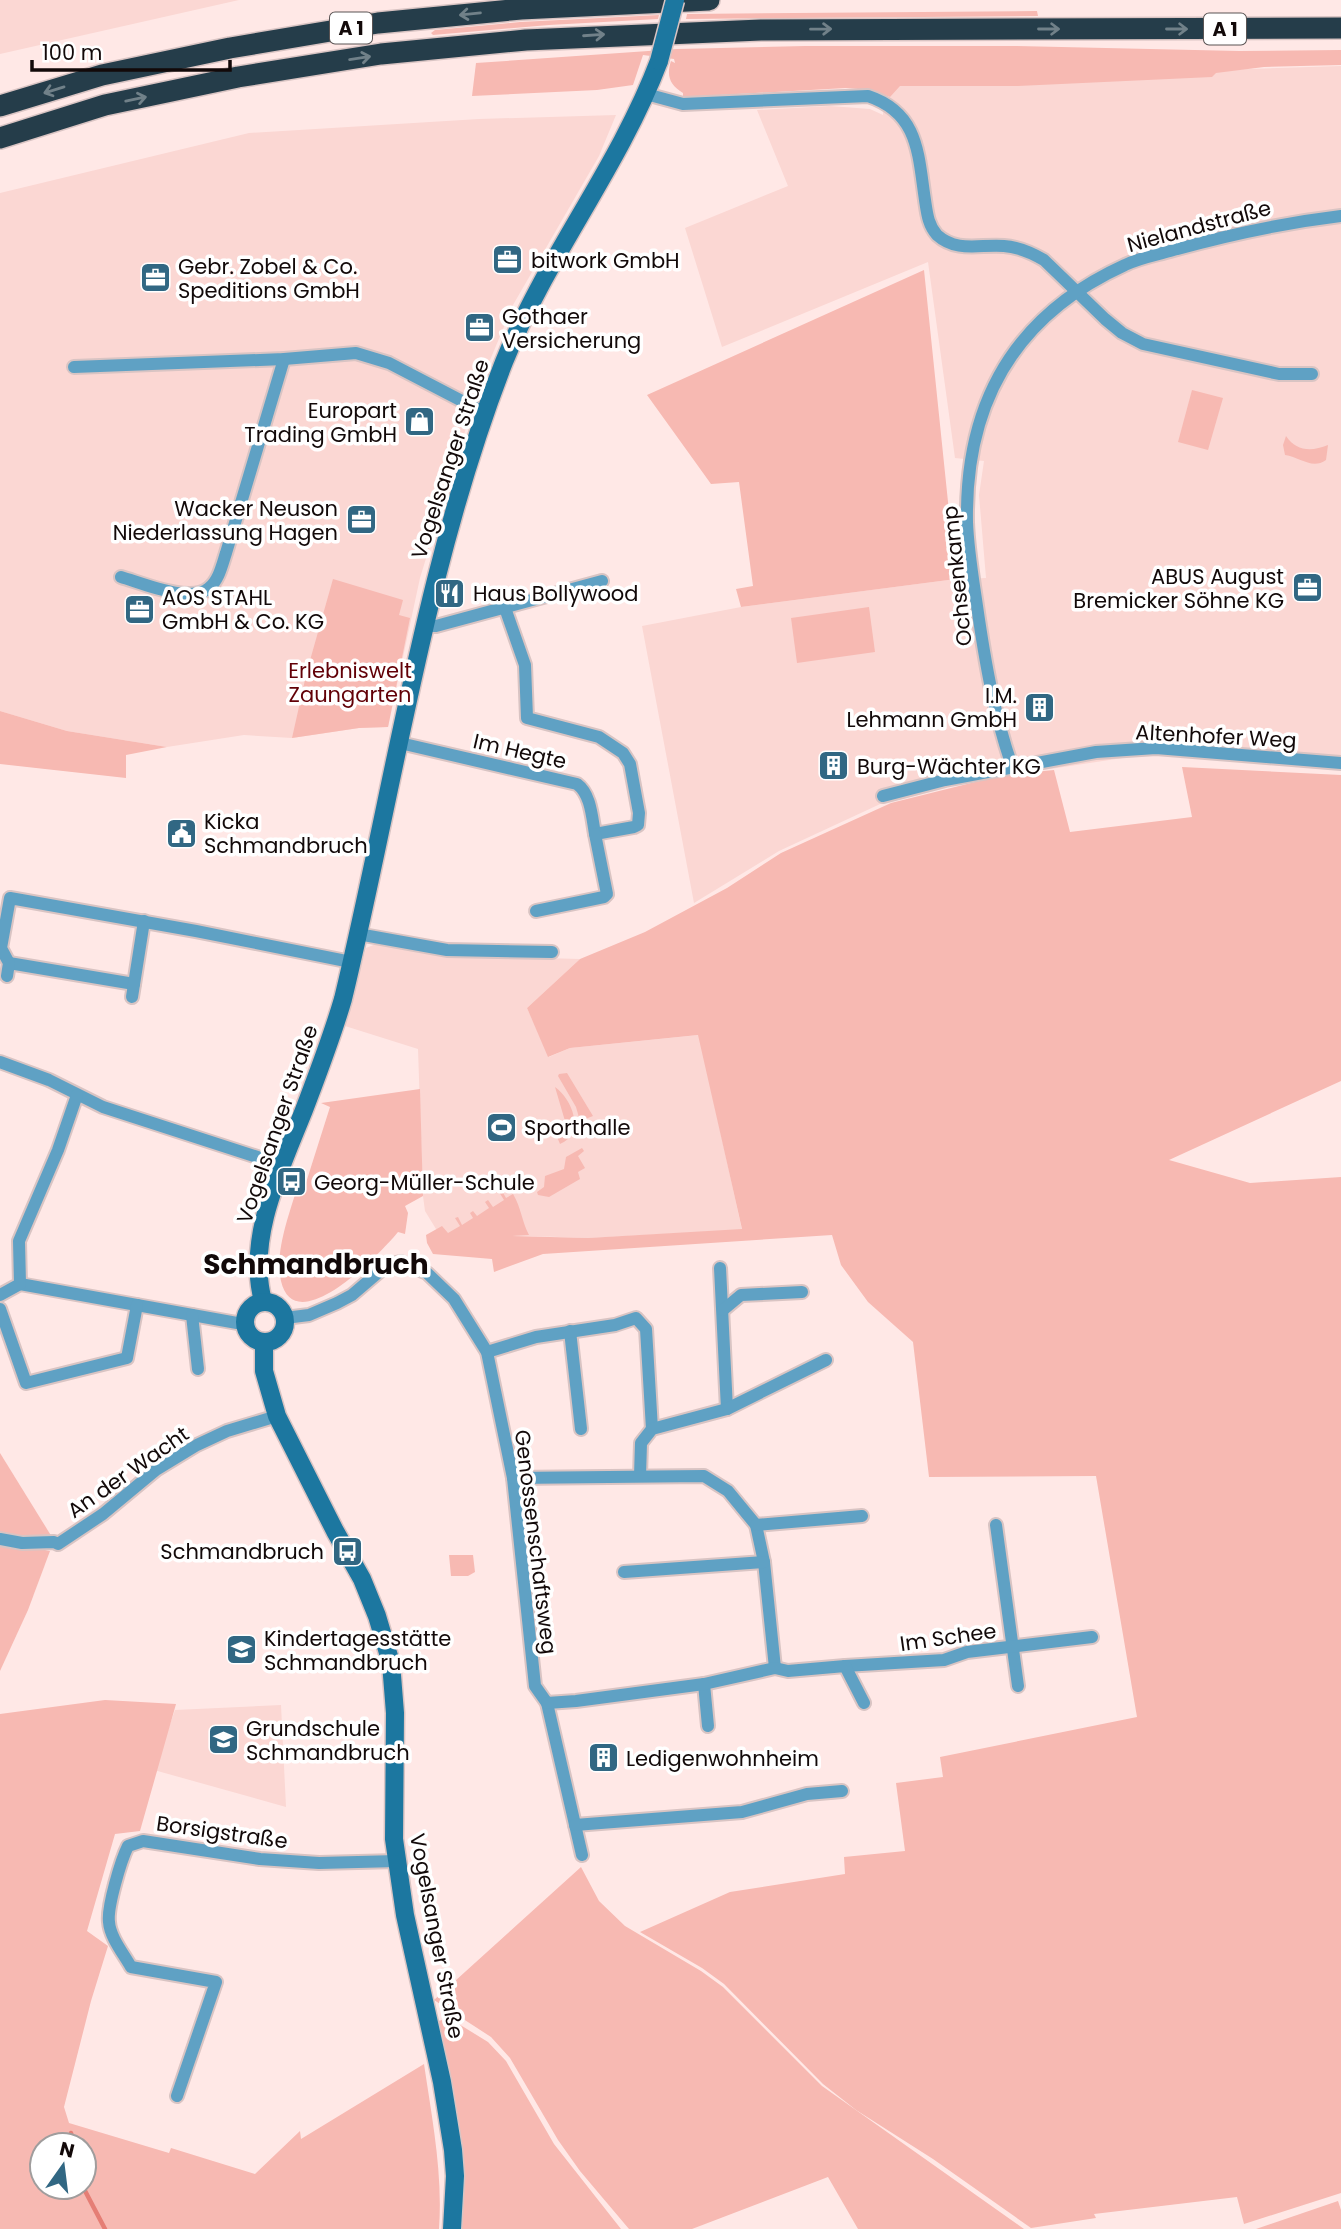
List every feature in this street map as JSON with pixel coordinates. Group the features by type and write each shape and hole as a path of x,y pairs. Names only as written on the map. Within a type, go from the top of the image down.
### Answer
{"highway":[{"name":"A 1","path":"0,106 102,75 230,48 378,23 521,9 709,0"},
{"name":"A 1","path":"0,138 106,105 238,77 381,54 526,40 761,30 1341,28"}],"street":[{"name":"Vogelsanger Straße","path":"263,1301 259,1271 261,1242 282,1165 334,1026 358,934 438,573 485,413 525,315 646,94 659,61 675,0"},
{"path":"646,94 683,104 868,96 884,101 898,111 908,125 917,145 927,215 934,232 951,244 960,247 1004,246 1027,251 1044,260 1122,333 1143,344 1279,374 1312,374"},
{"name":"Nielandstraße","path":"1078,291 1126,264 1197,243 1281,224 1341,216"},
{"name":"Ochsenkamp","path":"1012,766 999,729 986,670 972,574 967,526 970,461 985,406 1014,353 1032,328 1078,291"},
{"path":"74,367 284,359 345,353 372,356 485,413"},
{"path":"121,577 173,592 192,594 202,593 215,582 284,359"},
{"path":"426,626 436,626 602,581"},
{"name":"Im Hegte","path":"505,608 525,665 527,718 599,737 623,753 630,764 639,813 638,825 595,834"},
{"name":"Im Hegte","path":"400,743 577,784 583,788 587,796 607,894 604,897 536,912"},
{"name":"Altenhofer Weg","path":"883,796 903,789 1012,766 1096,752 1156,748 1341,762"},
{"path":"144,921 133,990 8,970 1,948 10,898 144,921 351,962"},
{"path":"358,934 447,950 552,952"},
{"path":"0,1062 49,1080 103,1107 282,1165"},
{"path":"20,1284 19,1241 58,1150 77,1095"},
{"name":"Genossenschaftsweg","path":"285,1318 309,1315 329,1307 352,1294 387,1265 406,1262 427,1273 445,1289 486,1352 513,1478 535,1686 547,1703 582,1855"},
{"path":"720,1268 727,1409"},
{"path":"0,1295 20,1284 237,1323 245,1321"},
{"path":"723,1310 741,1296 802,1292"},
{"path":"263,1301 276,1305 285,1318 285,1329 279,1337 264,1342 248,1333 245,1321 251,1307 263,1301"},
{"path":"0,1309 26,1383 127,1358 137,1305"},
{"path":"192,1315 198,1369"},
{"path":"486,1352 536,1337 615,1325 636,1318 646,1329 652,1429"},
{"path":"570,1331 581,1429"},
{"name":"Vogelsanger Straße","path":"264,1342 264,1371 277,1416 362,1578 391,1663 396,1713 393,1829 405,1915 442,2082 453,2150 455,2176 452,2229"},
{"path":"640,1476 641,1443 652,1429 727,1409 826,1360"},
{"name":"An der Wacht","path":"0,1539 58,1544 103,1514 156,1470 197,1445 227,1431 277,1416"},
{"path":"513,1478 704,1476 728,1491 755,1525 764,1562 775,1668"},
{"path":"755,1525 862,1516"},
{"name":"Im Schee","path":"996,1525 1018,1686"},
{"path":"624,1572 764,1562"},
{"name":"Im Schee","path":"547,1703 704,1684 775,1668 788,1671 944,1660 967,1652 1092,1637"},
{"path":"845,1666 864,1703"},
{"path":"704,1684 708,1726"},
{"path":"575,1825 742,1812 807,1794 842,1791"},
{"name":"Borsigstraße","path":"177,2096 216,1982 131,1967 108,1921 122,1859 128,1846 143,1841 260,1859 319,1863 397,1861"}],"shaded area":[{"path":"0,0 239,0 0,54"},
{"path":"1341,66 1341,763 1149,754 964,782 891,799 779,851 694,903 642,626 741,607 956,579 986,578 979,495 984,461 955,458 928,262 722,347 685,228 788,186 757,110 830,106 870,109 883,115 885,81"},
{"path":"616,115 599,156 513,305 478,389 420,578 388,727 359,728 292,738 244,735 167,747 67,731 0,711 0,193 249,133 479,119"},
{"path":"381,942 440,955 580,959 527,1008 549,1057 570,1048 699,1035 742,1230 588,1238 444,1233 436,1229 425,1211 423,1196 418,1049 345,1026 366,948"},
{"name":"Grundschule Schmandbruch","path":"281,1705 286,1807 154,1770 175,1710"}],"green space":[{"path":"1037,11 1038,16 686,19 687,14"},
{"path":"659,15 658,19 433,35 431,33 435,30 520,22"},
{"path":"805,46 1341,50 1341,65 1264,67 1216,73 1212,77 1018,86 900,86 890,97 870,90 846,88 683,97 683,93 675,87 669,76 671,61 675,63 674,59 643,55 633,85 597,90 472,96 476,63 677,49"},
{"path":"924,270 956,579 741,607 736,589 753,586 739,482 711,484 647,395"},
{"path":"1192,390 1223,398 1208,450 1178,442"},
{"path":"1286,436 1294,445 1304,449 1328,445 1326,460 1316,464 1285,455 1283,445"},
{"name":"Erlebniswelt Zaungarten","path":"333,579 403,600 399,615 410,618 388,727 359,728 292,738 307,671"},
{"path":"869,607 875,652 797,663 791,618"},
{"path":"0,711 67,731 167,747 126,755 126,778 0,764"},
{"path":"1182,767 1341,775 1341,1081 1169,1160 1250,1183 1341,1177 1341,2193 1244,2224 1237,2197 1094,2214 1096,2218 1031,2228 933,2159 856,2110 823,2084 724,1984 640,1932 730,1892 845,1874 844,1857 905,1851 896,1783 943,1777 940,1757 1137,1717 1096,1476 929,1477 913,1342 868,1302 841,1265 832,1235 543,1254 494,1272 492,1259 433,1254 426,1235 442,1226 448,1233 460,1226 455,1218 458,1217 462,1225 473,1218 470,1213 473,1211 477,1216 489,1208 485,1202 488,1200 493,1207 504,1200 499,1192 502,1191 506,1198 513,1194 529,1235 512,1236 588,1238 742,1229 698,1035 570,1048 548,1057 527,1008 580,959 645,932 727,888 781,853 891,803 1003,775 1054,770 1070,832 1192,817"},
{"path":"567,1073 593,1116 580,1121 576,1107 558,1076"},
{"path":"555,1087 567,1099 574,1116 573,1132 560,1144 555,1132 563,1127 565,1121"},
{"path":"420,1089 423,1196 405,1206 408,1213 405,1234 398,1232 358,1272 320,1298 303,1302 289,1297 279,1270 281,1245 298,1185 304,1189 330,1107 321,1103"},
{"path":"582,1148 584,1151 578,1156 585,1168 578,1172 580,1179 549,1197 538,1195 537,1192 544,1187 545,1176 564,1169 566,1157"},
{"path":"0,1453 55,1542 0,1537"},
{"path":"0,1541 50,1551 28,1610 0,1671"},
{"path":"449,1555 473,1555 475,1572 468,1576 451,1576"},
{"path":"105,1700 176,1704 140,1831 115,1834 87,1931 108,1946 64,2107 69,2123 96,2131 28,2131 28,2201 98,2201 98,2132 169,2153 171,2148 255,2174 300,2131 301,2139 424,2064 438,2167 439,2229 0,2229 0,1714"},
{"path":"581,1867 599,1901 625,1926 723,1987 822,2086 1024,2229 858,2229 828,2177 692,2229 629,2229 580,2171 558,2140 510,2058 491,2037 434,2000"},
{"path":"449,2018 488,2042 506,2061 554,2144 621,2229 460,2229 461,2150 454,2096 435,2022"},
{"path":"1338,2201 1341,2229 1256,2229"}],"waterway":[{"path":"90,2201 105,2229"}],"place":[{"name":"bitwork GmbH","path":"508,260"},
{"name":"Gebr. Zobel & Co. Speditions GmbH","path":"155,278"},
{"name":"Gothaer Versicherung","path":"479,328"},
{"name":"Europart Trading GmbH","path":"420,422"},
{"name":"Wacker Neuson Niederlassung Hagen","path":"361,520"},
{"name":"ABUS August Bremicker Söhne KG","path":"1307,588"},
{"name":"Haus Bollywood","path":"450,593"},
{"name":"AOS STAHL GmbH & Co. KG","path":"139,609"},
{"name":"I.M. Lehmann GmbH","path":"1040,707"},
{"name":"Burg-Wächter KG","path":"834,766"},
{"name":"Kicka Schmandbruch","path":"181,833"},
{"name":"Sporthalle","path":"501,1127"},
{"name":"Georg-Müller-Schule","path":"291,1182"},
{"name":"Schmandbruch","path":"347,1551"},
{"name":"Kindertagesstätte Schmandbruch","path":"241,1650"},
{"name":"Grundschule Schmandbruch","path":"223,1740"},
{"name":"Ledigenwohnheim","path":"603,1758"}],"district":[{"name":"Schmandbruch","path":"316,1264"}]}
